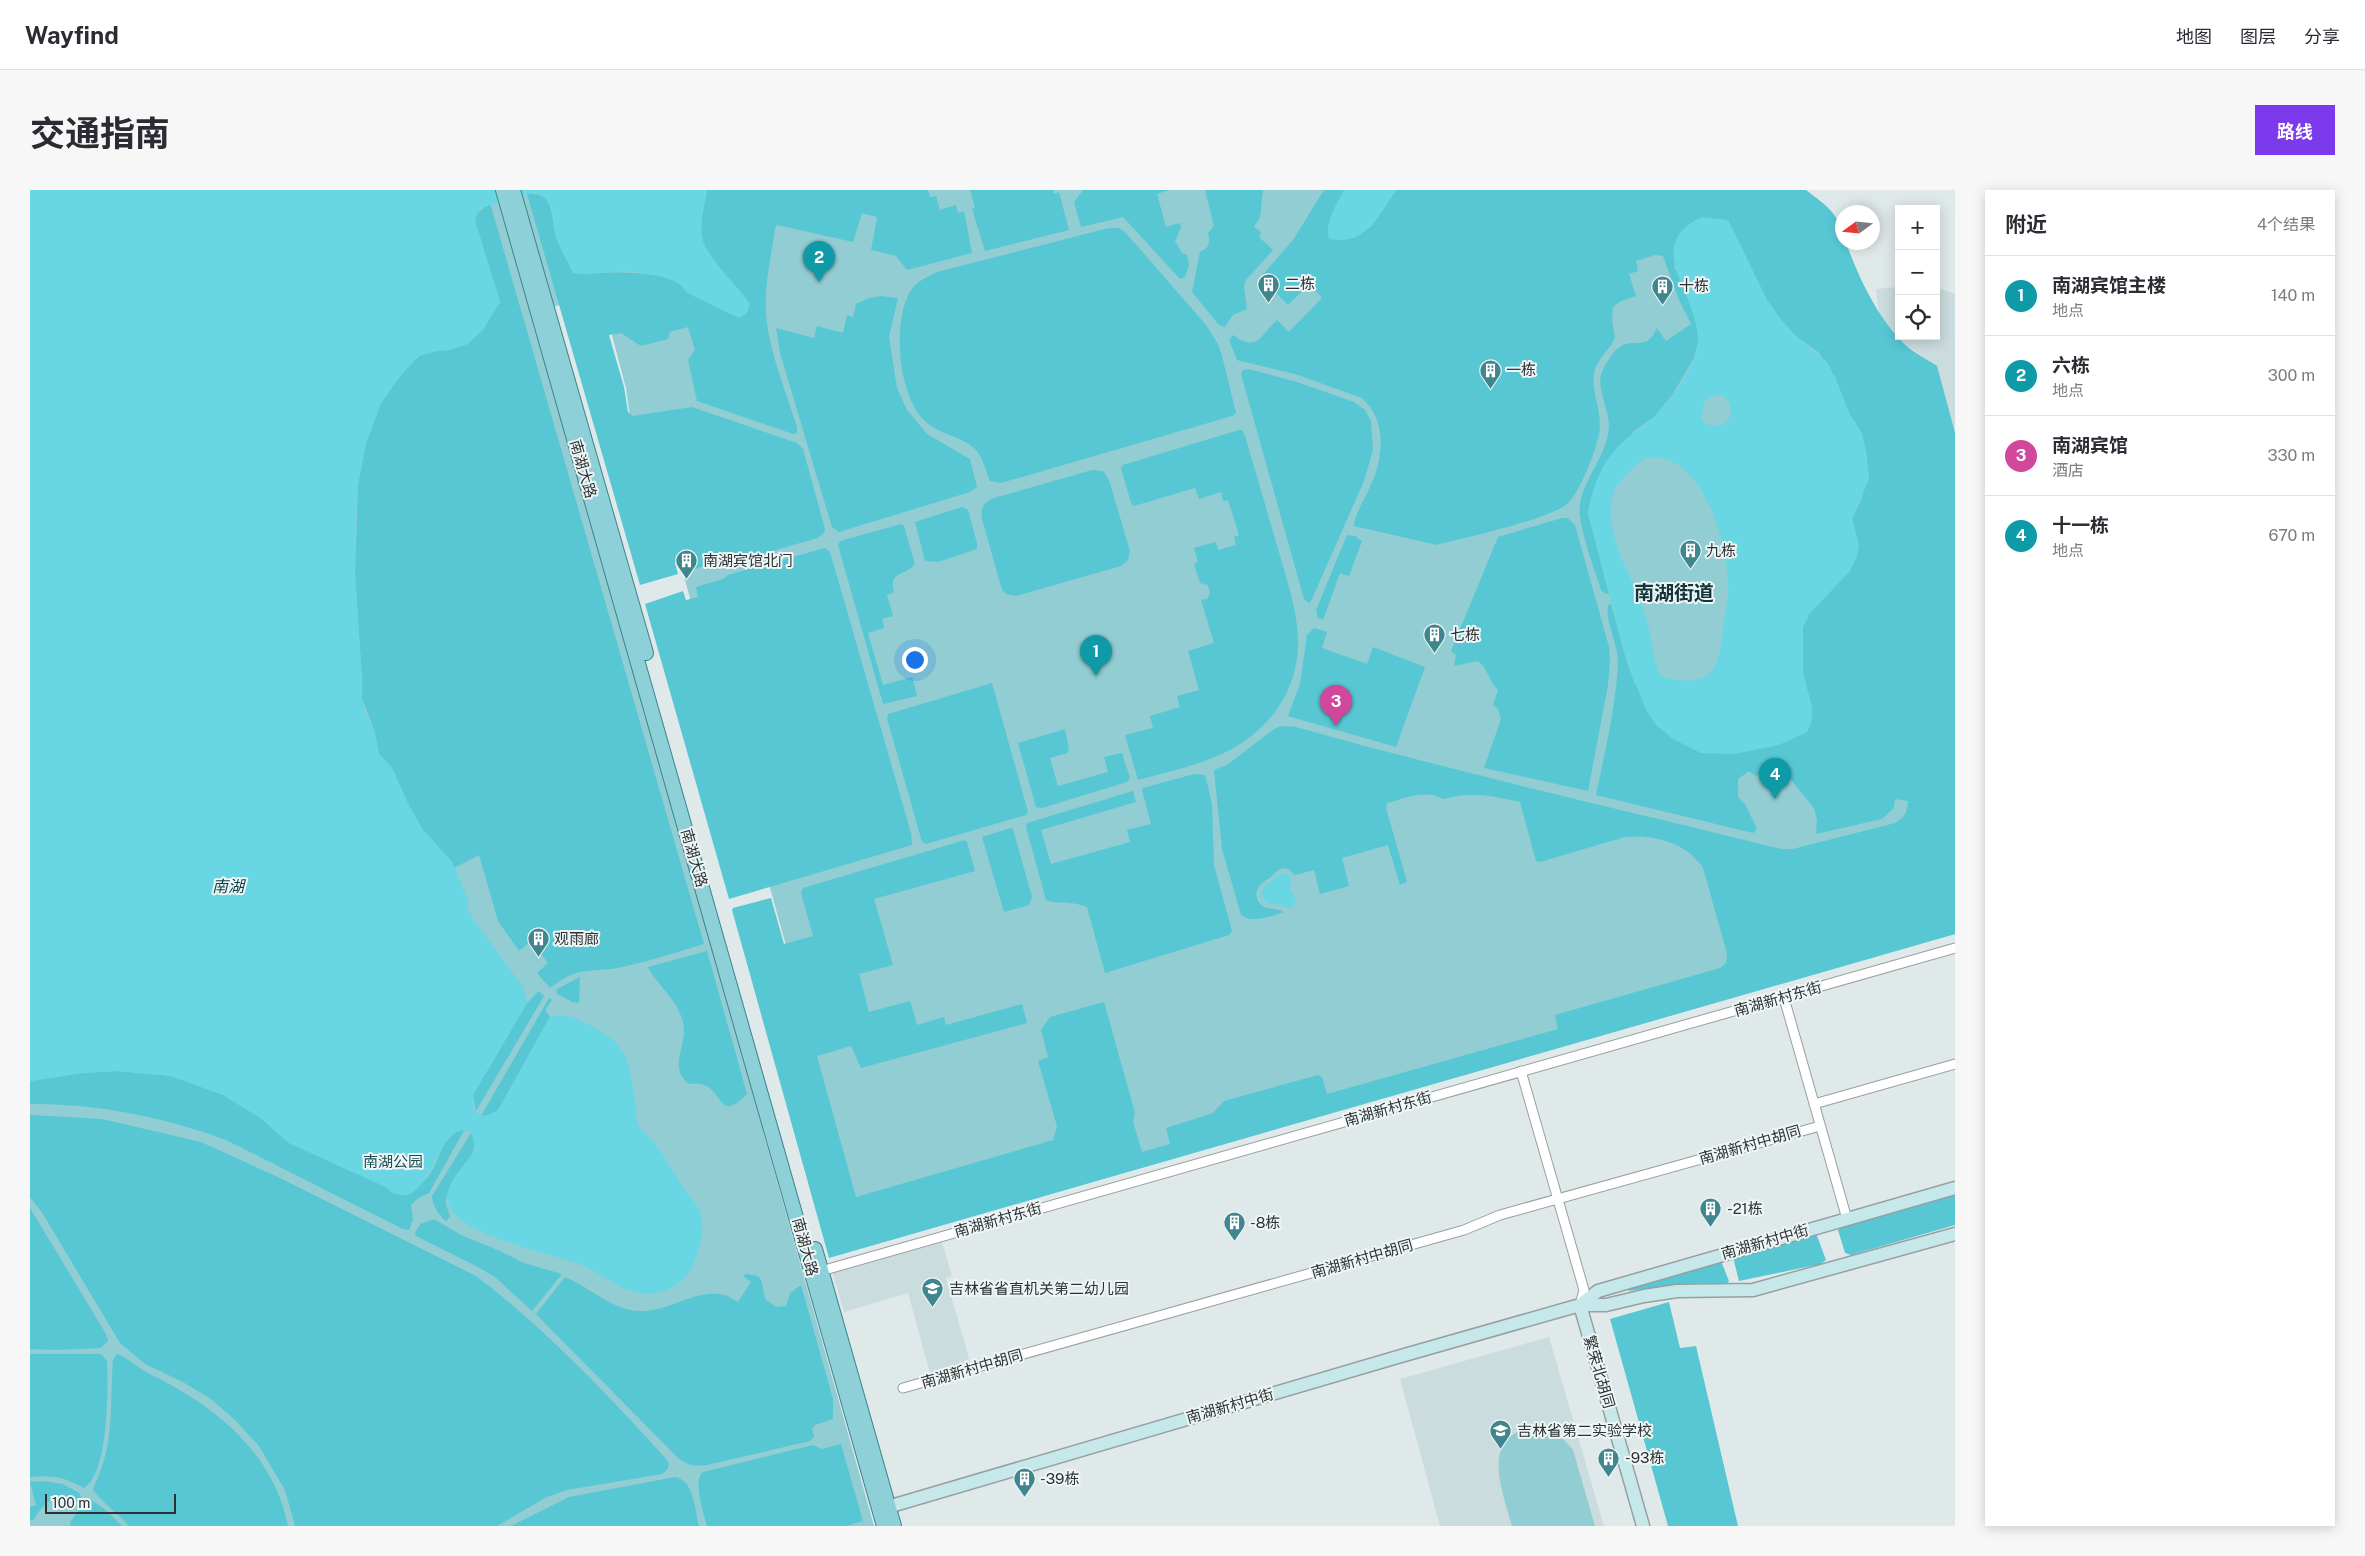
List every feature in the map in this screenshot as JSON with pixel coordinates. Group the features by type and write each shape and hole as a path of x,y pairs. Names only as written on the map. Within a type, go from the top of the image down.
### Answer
{"main road":[{"name":"南湖大路","path":"503,190 514,211 821,1271 884,1508 884,1526"},
{"name":"南湖大路","path":"513,190 514,211 884,1508 894,1526"}],"street":[{"name":"南湖新村东街","path":"821,1271 1955,948"},
{"path":"1784,998 1847,1219"},
{"path":"1814,1104 1955,1064"},
{"path":"1521,1071 1584,1290 1580,1306"},
{"name":"南湖新村中胡同","path":"903,1388 1464,1230 1500,1215 1820,1126"},
{"name":"南湖新村中街","path":"1580,1306 1598,1291 1955,1188"},
{"name":"南湖新村中街","path":"884,1508 1401,1356 1580,1306 1606,1305 1677,1291 1752,1290 1955,1234"},
{"name":"繁荣北胡同","path":"1580,1306 1643,1526"}],"shaded area":[{"path":"707,190 928,190 930,197 936,196 940,210 956,205 958,213 964,211 972,253 907,270 896,256 871,250 877,217 862,213 853,242 777,225 767,282 766,314 774,357 797,427 797,433 793,434 697,401 688,360 695,350 688,327 670,332 668,339 641,346 621,333 609,335 624,387 628,412 633,416 692,407 797,443 803,449 825,529 824,533 818,538 725,564 718,562 691,570 688,559 675,563 678,574 640,585 527,194 537,194 544,197 551,210 558,242 565,255 581,274 621,272 655,275 680,284 686,292 730,314 750,304 715,262 704,245 701,225"},
{"path":"970,190 1053,190 1054,194 1059,192 1069,230 985,251 972,209 975,208"},
{"path":"1083,190 1169,190 1157,194 1166,227 1180,223 1181,228 1175,241 1182,253 1187,255 1189,265 1185,277 1180,279 1123,217 1081,227 1074,202"},
{"path":"1205,190 1263,190 1260,217 1254,227 1261,232 1259,237 1273,250 1246,280 1244,287 1247,309 1233,315 1225,327 1219,325 1192,292 1200,252 1206,248 1209,242 1208,233 1214,226"},
{"path":"1324,190 1344,190 1335,209 1370,228 1396,190 1806,190 1832,212 1835,216 1835,250 1849,250 1862,282 1883,319 1895,333 1895,340 1901,340 1913,351 1937,366 1955,433 1955,934 829,1258 733,908 771,898 784,944 813,936 801,893 803,888 965,840 967,842 975,871 874,899 893,965 859,974 869,1012 910,1001 917,1025 944,1017 946,1025 1022,1004 1027,1023 861,1068 851,1046 817,1056 856,1197 1053,1140 1057,1126 1038,1061 1048,1057 1041,1030 1050,1017 1104,1002 1135,1113 1133,1122 1142,1152 1170,1144 1166,1128 1213,1113 1224,1101 1318,1075 1322,1077 1327,1094 1558,1029 1555,1015 1720,968 1726,963 1727,953 1703,868 1688,852 1669,842 1636,836 1625,837 1540,862 1536,861 1520,802 1482,795 1464,795 1444,799 1437,796 1422,795 1387,803 1386,808 1407,882 1400,885 1388,845 1342,858 1349,886 1320,894 1314,870 1295,875 1284,868 1260,885 1256,894 1258,901 1263,907 1284,912 1257,919 1246,918 1241,915 1222,849 1214,770 1227,765 1274,729 1281,726 1296,727 1477,775 1781,849 1793,849 1895,823 1906,812 1908,801 1895,799 1894,808 1882,819 1816,834 1817,820 1814,808 1788,776 1776,773 1755,776 1749,771 1738,779 1738,797 1745,804 1757,829 1753,833 1596,795 1613,712 1617,679 1618,662 1608,618 1608,605 1611,604 1635,684 1796,737 1807,732 1812,719 1812,708 1803,673 1803,627 1809,614 1849,572 1854,530 1852,519 1862,498 1856,423 1850,415 1835,377 1818,352 1797,337 1781,320 1767,300 1728,220 1674,266 1693,309 1699,338 1694,358 1673,394 1654,417 1633,432 1588,513 1609,594 1601,590 1581,523 1580,505 1582,495 1600,458 1607,438 1609,420 1600,382 1601,375 1610,358 1623,345 1650,339 1657,328 1666,341 1691,324 1679,300 1663,256 1655,255 1636,261 1638,271 1629,274 1636,296 1621,301 1613,307 1612,321 1615,337 1598,363 1594,373 1594,388 1600,426 1599,434 1587,470 1573,498 1559,509 1544,515 1437,545 1354,526 1358,511 1375,476 1381,440 1376,417 1362,398 1298,375 1237,360 1229,340 1233,335 1241,340 1253,342 1258,340 1277,320 1289,332 1322,298 1309,284 1288,305 1261,277 1293,240"},
{"path":"490,203 704,944 622,967 577,973 561,980 550,988 537,973 548,963 531,941 519,951 498,921 479,855 454,868 452,862 423,830 409,806 392,768 379,754 374,729 362,699 355,574 358,484 366,443 381,403 400,376 419,356 436,351 450,350 500,302 475,221 477,213"},
{"path":"1109,228 1119,228 1125,232 1206,325 1218,344 1236,413 1232,416 1001,483 990,481 976,450 965,442 938,430 926,422 917,411 909,396 901,360 900,340 904,306 910,292 918,283 937,272"},
{"path":"1895,287 1895,334 1879,314 1876,289"},
{"path":"1940,288 1955,294 1955,433 1937,366 1900,340 1940,340"},
{"path":"881,296 898,298 889,337 897,388 907,410 927,434 970,459 977,487 970,492 839,532 832,527 780,353 776,328 814,338 817,326 843,333 847,315 853,317 856,304 869,298"},
{"path":"1249,369 1297,382 1354,402 1365,410 1371,421 1373,450 1364,481 1309,603 1304,599 1241,374 1243,370"},
{"path":"1242,430 1245,436 1296,616 1298,647 1290,686 1270,718 1240,744 1202,762 1138,780 1125,735 1153,728 1150,716 1180,707 1177,696 1199,690 1188,651 1214,643 1201,600 1207,599 1210,593 1208,585 1200,583 1194,564 1198,562 1194,548 1216,542 1218,550 1236,545 1234,537 1239,535 1228,500 1223,501 1221,492 1199,499 1195,488 1134,506 1131,503 1121,468 1123,465"},
{"path":"1092,470 1103,471 1109,480 1130,551 1128,560 1121,566 1016,596 1006,594 1002,590 982,519 984,506 994,498"},
{"path":"962,507 968,510 977,549 938,562 925,561 915,522"},
{"path":"1562,518 1568,518 1575,525 1609,647 1608,685 1588,791 1484,768 1501,719 1498,709 1493,705 1498,690 1484,667 1478,661 1454,666 1456,655 1451,651 1498,537"},
{"path":"901,524 904,526 915,564 893,580 894,592 887,595 893,616 882,619 884,628 868,633 883,685 912,677 917,696 883,704 838,545 840,541"},
{"path":"1347,535 1355,536 1362,541 1349,576 1340,573 1323,620 1318,618 1316,610"},
{"path":"825,548 830,552 911,833 912,845 729,899 645,604 683,591 686,600 698,597 696,587 723,579 728,575"},
{"path":"1314,628 1327,632 1322,648 1367,664 1373,647 1425,667 1396,747 1288,716 1300,684 1307,635"},
{"path":"992,683 1028,812 1026,815 926,844 922,842 887,718 888,714"},
{"path":"1065,729 1069,750 1067,753 1050,758 1058,786 1108,772 1104,757 1122,753 1130,778 1127,782 1042,808 1036,807 1018,743"},
{"path":"1194,774 1205,775 1206,778 1212,804 1214,865 1232,931 1229,935 1105,973 1087,907 1046,900 1026,827 1027,823 1133,791 1136,802 1041,830 1051,864 1130,842 1127,830 1151,824 1143,788"},
{"path":"1013,829 1032,897 1029,905 1004,912 982,837"},
{"path":"707,951 747,1094 731,1106 722,1102 708,1087 700,1084 689,1084 683,1078 679,1065 684,1036 682,1020 675,1004 648,967"},
{"path":"580,977 579,1003 572,1002 556,993 557,989"},
{"path":"539,991 544,996 476,1111 473,1095 527,1003"},
{"path":"549,998 552,1000 545,1010 550,1017 498,1111 481,1116"},
{"path":"118,1071 171,1076 223,1095 262,1119 289,1143 386,1187 394,1194 415,1186 426,1179 450,1136 465,1129 429,1193 418,1198 411,1205 413,1220 409,1230 403,1229 226,1140 154,1118 129,1113 79,1106 30,1104 30,1081 83,1073"},
{"path":"30,1115 102,1119 201,1142 280,1178 476,1276 552,1340 599,1387 667,1460 669,1465 667,1470 662,1474 567,1490 547,1497 497,1526 295,1526 285,1490 259,1446 235,1420 211,1399 183,1382 145,1364 120,1343 43,1214 30,1197"},
{"path":"471,1133 474,1150 448,1193 446,1204 450,1217 446,1221 436,1210 432,1196"},
{"path":"1955,1195 1955,1225 1851,1255 1845,1253 1838,1230 1843,1226"},
{"path":"30,1208 106,1334 108,1341 101,1348 30,1349"},
{"path":"434,1219 461,1235 524,1263 562,1274 532,1311 495,1277 416,1236 415,1233 420,1224"},
{"path":"1816,1233 1826,1260 1821,1264 1739,1281 1733,1257"},
{"name":"吉林省省直机关第二幼儿园","path":"941,1239 952,1276 946,1278 971,1365 931,1377 908,1293 844,1312 832,1271"},
{"path":"1721,1261 1729,1281 1727,1283 1682,1284 1629,1291 1628,1289 1629,1287"},
{"path":"746,1274 758,1276 762,1282 765,1299 776,1307 786,1306 790,1293 801,1285 833,1399 833,1419 815,1425 812,1429 814,1437 810,1441 707,1465 691,1465 678,1458 536,1314 565,1277 618,1306 638,1311 649,1311 703,1295 726,1296 738,1302 751,1282 743,1276"},
{"path":"1669,1302 1680,1348 1696,1346 1738,1526 1668,1526 1610,1319"},
{"name":"吉林省第二实验学校","path":"1549,1337 1604,1526 1440,1526 1400,1379"},
{"path":"30,1354 101,1354 107,1361 107,1409 103,1448 92,1479 84,1488 70,1481 58,1478 46,1476 30,1477"},
{"path":"117,1354 194,1399 236,1433 254,1452 269,1474 280,1499 288,1526 129,1526 99,1497 93,1489 105,1455 108,1440 113,1360"},
{"path":"841,1444 863,1521 846,1526 707,1526 699,1490 700,1476 703,1472 813,1445 822,1449"},
{"path":"675,1477 681,1479 690,1490 699,1526 511,1526 569,1497"},
{"path":"43,1481 63,1484 79,1493 81,1497 72,1507 59,1501 50,1502 30,1521 30,1507 36,1505 30,1482"},
{"path":"88,1498 106,1510 122,1526 70,1526 71,1521"}],"green space":[{"name":"南湖公园","path":"30,190 1806,190 1835,216 1835,250 1849,250 1869,295 1883,319 1895,334 1895,340 1900,340 1937,366 1955,433 1955,934 869,1246 680,562 656,524 633,439 626,388 601,294 530,313 606,573 874,1526 30,1526"},
{"path":"1537,1427 1558,1433 1573,1450 1595,1526 1512,1526 1500,1480 1499,1465 1501,1451 1507,1440 1519,1432"}],"water":[{"name":"南湖","path":"30,190 707,190 701,231 704,245 715,262 750,304 747,313 739,318 686,292 682,286 675,282 655,275 634,272 573,273 557,240 551,206 543,196 535,192 481,208 477,213 475,221 500,302 483,330 468,344 450,350 436,351 419,356 400,376 381,403 366,443 358,484 355,531 355,574 362,699 365,712 374,729 379,754 392,768 409,806 423,830 452,862 468,900 468,909 523,987 527,1003 473,1095 474,1110 481,1116 498,1110 550,1017 563,1015 572,1017 599,1030 617,1044 623,1052 630,1072 639,1126 660,1150 696,1205 701,1216 702,1235 697,1255 688,1273 674,1286 664,1291 653,1293 634,1292 581,1265 507,1242 486,1234 468,1224 455,1214 448,1202 448,1195 452,1181 475,1150 472,1133 460,1131 449,1138 423,1182 413,1192 401,1195 289,1143 262,1119 223,1095 171,1076 118,1071 83,1073 30,1081"},
{"path":"1344,190 1396,190 1377,219 1362,233 1353,238 1342,240 1329,239 1328,226"},
{"path":"1702,217 1728,220 1767,300 1781,320 1797,337 1828,363 1850,415 1862,433 1867,456 1869,479 1852,519 1859,545 1857,557 1849,572 1809,614 1803,627 1803,673 1812,708 1812,719 1807,732 1779,745 1734,754 1701,753 1673,739 1656,725 1646,710 1626,659 1588,513 1591,497 1604,464 1623,441 1654,417 1666,404 1683,381 1695,357 1698,337 1694,318 1674,262 1674,245 1683,230","holes":["1715,395 1723,395 1731,409 1728,420 1718,426 1704,423 1701,417 1705,400","1645,458 1658,458 1676,463 1689,475 1701,490 1710,508 1718,527 1723,547 1727,565 1728,587 1720,651 1712,671 1695,680 1674,680 1661,676 1647,621 1613,532 1611,517 1612,495 1624,477"]},
{"path":"1281,873 1286,873 1291,878 1290,889 1296,899 1294,906 1289,908 1278,904 1268,904 1261,895 1264,887"}],"place":[{"name":"六栋","path":"819,282"},
{"name":"二栋","path":"1269,303"},
{"name":"十栋","path":"1663,305"},
{"name":"一栋","path":"1490,389"},
{"name":"九栋","path":"1690,570"},
{"name":"南湖宾馆北门","path":"687,580"},
{"name":"七栋","path":"1434,654"},
{"name":"南湖宾馆主楼","path":"1096,676"},
{"name":"南湖宾馆","path":"1336,726"},
{"name":"十一栋","path":"1775,799"},
{"name":"观雨廊","path":"538,958"},
{"name":"-21栋","path":"1711,1228"},
{"name":"-8栋","path":"1234,1242"},
{"name":"吉林省省直机关第二幼儿园","path":"933,1308"},
{"name":"吉林省第二实验学校","path":"1501,1450"},
{"name":"-93栋","path":"1609,1477"},
{"name":"-39栋","path":"1024,1498"}],"district":[{"name":"南湖街道","path":"1674,593"}]}
